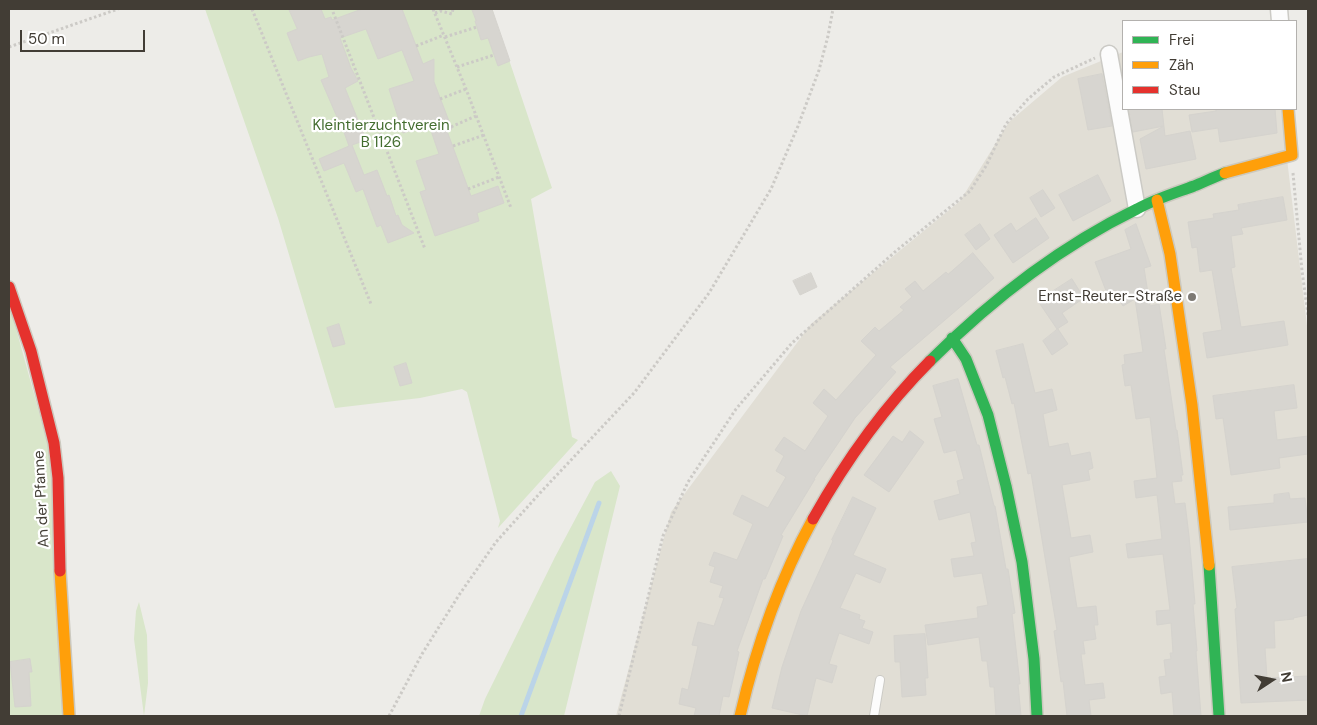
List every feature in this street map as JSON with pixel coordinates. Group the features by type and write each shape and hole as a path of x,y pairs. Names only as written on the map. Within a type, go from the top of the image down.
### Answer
{"street":[{"path":"1109,54 1137,209"},
{"path":"740,716 759,644 779,589 810,524 846,464 892,401 952,338 1025,278 1078,242 1157,200 1229,172 1292,155 1288,110"},
{"path":"1157,200 1170,254 1192,405 1211,587 1219,716"},
{"name":"An der Pfanne","path":"9,287 31,351 54,443 58,478 59,558 64,668 69,716"},
{"path":"952,338 966,359 988,415 1006,486 1022,562 1034,659 1037,716"}],"lane":[{"path":"874,716 880,680"}],"path":[{"path":"9,47 118,9"},
{"path":"252,9 371,304"},
{"path":"453,9 452,14 434,11 511,208"},
{"path":"389,716 422,654 459,595 496,542 634,393 709,293 771,189 798,126 818,70 828,36 833,9"},
{"path":"333,12 425,249"},
{"path":"416,46 477,27"},
{"path":"619,716 663,536 688,482 736,409 792,343 896,252 970,191 986,166 1006,124 1028,99 1054,77 1097,57 1109,54"},
{"path":"457,67 494,55"},
{"path":"440,99 466,89"},
{"path":"451,127 476,116"},
{"path":"379,130 396,126"},
{"path":"453,146 484,135"},
{"path":"1292,155 1302,271 1308,316"},
{"path":"468,189 499,177"}],"shaded area":[{"path":"1122,52 1122,110 1281,110 1308,334 1308,716 616,716 671,512 811,324 960,201 1009,122 1062,77"}],"green space":[{"name":"Kleintierzuchtverein B 1126","path":"205,9 492,9 552,188 531,199 572,437 578,440 498,528 500,521 467,392 462,389 420,398 335,408 278,218"},
{"path":"9,303 50,452 66,716 9,716"},
{"path":"611,471 620,486 564,716 479,716 485,699 555,557 595,482"},
{"path":"139,602 147,635 148,683 144,716 134,639 136,611"}],"building":[{"path":"289,9 321,9 325,19 331,17 332,20 362,9 402,9 423,64 434,59 434,82 452,129 447,131 471,196 498,186 504,203 477,213 479,221 435,236 420,192 426,190 416,161 439,154 429,125 403,133 389,89 414,81 402,50 378,59 366,29 340,38 358,81 345,88 366,140 352,145 364,175 377,170 387,196 389,195 396,216 398,215 402,225 414,233 388,243 381,225 377,227 363,189 356,192 344,163 324,171 319,159 349,146 338,116 321,80 329,77 322,54 298,61 287,33 297,29"},
{"path":"472,9 492,9 510,61 498,66 488,38 481,40"},
{"path":"1102,74 1112,126 1088,130 1078,79"},
{"path":"1129,110 1162,110 1164,126 1133,132"},
{"path":"1275,110 1277,133 1220,142 1218,128 1192,132 1189,115 1216,111"},
{"path":"1164,126 1165,136 1190,131 1196,159 1146,169 1140,139"},
{"path":"1098,175 1111,201 1073,221 1059,195"},
{"path":"1043,190 1055,208 1041,217 1030,198"},
{"path":"1283,197 1287,220 1241,228 1243,234 1231,236 1235,267 1231,268 1241,327 1284,321 1288,345 1207,358 1203,333 1222,330 1212,270 1200,272 1197,247 1192,248 1188,222 1214,218 1213,214 1239,210 1238,205"},
{"path":"1036,218 1049,238 1013,263 994,235 1011,223 1016,231"},
{"path":"980,224 990,239 976,250 965,235"},
{"path":"1136,224 1151,266 1144,268 1150,306 1159,304 1183,475 1181,475 1182,481 1172,482 1175,504 1185,503 1195,604 1193,604 1201,716 1174,716 1172,692 1161,694 1159,677 1166,676 1164,660 1171,659 1170,653 1173,653 1171,623 1157,625 1156,611 1170,610 1163,554 1128,558 1126,544 1162,539 1157,495 1136,498 1134,481 1157,478 1150,417 1136,419 1131,385 1125,386 1122,365 1125,364 1124,355 1143,352 1135,299 1123,306 1114,292 1108,296 1095,262 1131,249 1125,230"},
{"path":"973,253 994,278 890,367 896,372 855,418 814,479 781,535 783,536 765,579 763,579 737,651 739,652 729,697 723,696 719,716 694,716 696,708 679,704 682,688 688,690 698,646 692,645 698,622 714,626 724,598 719,597 723,586 710,582 715,567 709,565 714,552 737,560 753,524 733,514 742,495 768,508 786,477 776,471 784,456 775,450 784,437 805,451 828,416 813,403 824,389 836,400 876,355 861,341 875,327 879,331 904,310 900,307 912,297 905,289 915,281 923,291 946,272 948,274"},
{"path":"811,273 817,287 800,295 793,281"},
{"path":"1072,279 1084,298 1062,313 1068,322 1057,329 1038,301"},
{"path":"339,324 345,344 333,347 327,328"},
{"path":"1058,329 1068,344 1052,355 1043,341"},
{"path":"1023,344 1035,393 1052,389 1057,410 1043,414 1049,447 1068,443 1071,456 1090,452 1093,468 1088,470 1090,480 1062,485 1071,538 1090,535 1093,552 1069,557 1077,608 1096,606 1098,625 1094,625 1096,639 1083,641 1085,654 1081,654 1085,685 1103,683 1105,698 1089,700 1091,716 1067,716 1054,631 1057,630 1031,473 1028,474 1014,403 1012,404 996,351"},
{"path":"406,363 412,383 400,386 394,367"},
{"path":"958,379 977,445 979,445 995,506 1006,569 1008,569 1015,613 1012,614 1020,684 1018,684 1021,716 996,716 994,687 990,687 987,661 982,661 979,637 928,645 925,625 978,618 977,607 988,605 982,573 954,577 951,559 974,556 971,543 976,542 970,512 939,520 934,501 960,494 957,481 964,479 956,450 944,453 934,419 942,417 933,386"},
{"path":"1294,385 1297,408 1274,411 1277,440 1308,436 1308,454 1279,458 1280,468 1231,475 1223,418 1216,419 1213,396"},
{"path":"910,431 924,442 889,492 864,475 893,436 902,442"},
{"path":"1289,493 1290,499 1305,498 1308,522 1230,530 1228,507 1274,503 1274,495"},
{"path":"853,497 876,508 853,555 886,569 880,583 856,573 840,608 860,615 859,619 865,621 862,628 873,632 869,644 839,633 829,664 837,666 832,683 816,678 807,716 772,708 782,667 801,611"},
{"path":"1308,559 1308,615 1294,619 1274,621 1275,648 1265,648 1267,678 1308,676 1308,700 1241,703 1235,609 1237,608 1232,567"},
{"path":"925,634 928,678 925,678 926,695 902,697 900,662 895,662 894,636"},
{"path":"30,659 32,672 29,672 31,706 15,707 10,662"}],"waterway":[{"path":"521,716 599,503"}],"traffic: fast":[{"path":"930,361 1002,296 1027,276 1080,240 1151,202 1225,173"},
{"path":"952,338 966,359 988,415 1006,486 1022,562 1034,659 1037,716"},
{"path":"1209,565 1219,716"}],"traffic: slow":[{"path":"1225,173 1292,155 1288,110"},
{"path":"1157,200 1170,254 1192,405 1209,565"},
{"path":"740,716 753,665 779,590 813,519"},
{"path":"60,571 69,716"}],"traffic: jam":[{"path":"9,287 31,351 54,443 58,478 60,571"},
{"path":"813,519 838,477 866,436 896,398 930,361"}],"place":[{"name":"Ernst-Reuter-Straße","path":"1192,297"}]}
